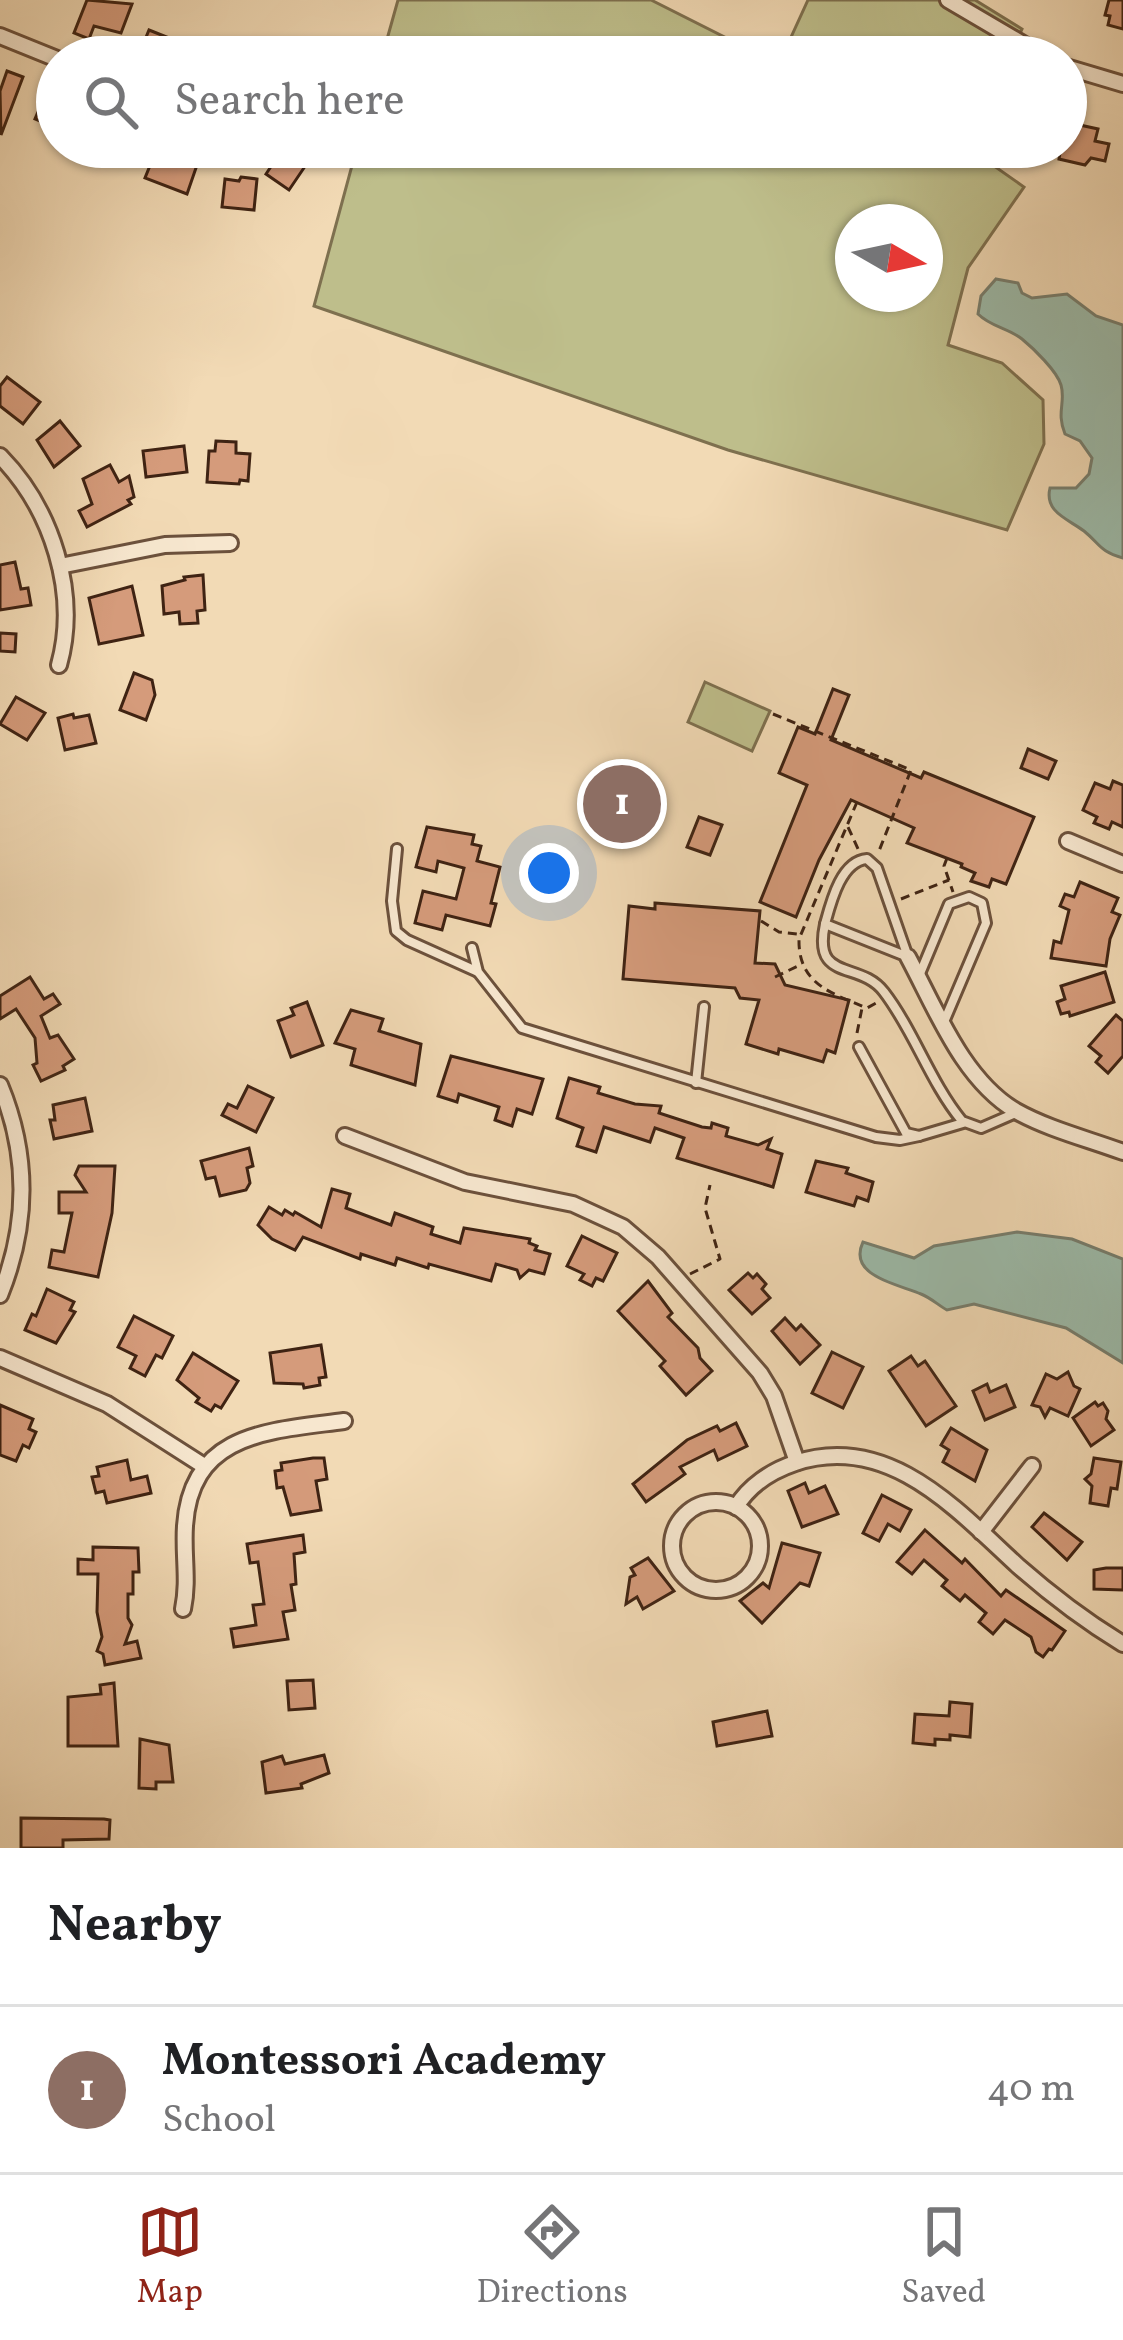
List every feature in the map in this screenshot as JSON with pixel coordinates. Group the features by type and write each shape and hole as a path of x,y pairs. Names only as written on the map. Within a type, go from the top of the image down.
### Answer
{"street":[{"path":"948,0 1009,36"},
{"path":"0,36 36,51"},
{"path":"1087,73 1123,84"},
{"path":"0,456 38,507 60,566 64,632 59,665"},
{"path":"60,566 165,545 230,543"},
{"path":"1068,841 1123,864"},
{"path":"908,957 984,1084 1018,1112 1123,1152"},
{"path":"0,1085 16,1136 22,1208 0,1295"},
{"path":"345,1136 465,1182 558,1200 608,1218 642,1242 764,1378 797,1462"},
{"path":"0,1358 107,1404 204,1466"},
{"path":"183,1610 189,1575 184,1539 188,1504 204,1466 250,1437 344,1421"},
{"path":"736,1507 769,1475 797,1462 843,1455 892,1468 934,1491 1060,1600 1123,1644"},
{"path":"981,1532 1032,1466"},
{"path":"724,1502 736,1507 757,1532 756,1563 732,1586 696,1585 679,1570 674,1558 677,1525 704,1504 724,1502"}],"lane":[{"path":"397,849 392,901 396,931 478,972"},
{"path":"908,957 874,864 863,859 854,862 845,872 825,924 821,945 826,958 883,990 963,1123"},
{"path":"919,976 947,908 956,899 979,900 987,920 944,1023"},
{"path":"825,924 908,957"},
{"path":"472,948 478,972 522,1028 876,1138 900,1140 963,1123 983,1127 1018,1112"},
{"path":"696,1083 704,1007"},
{"path":"859,1047 903,1130 919,1136"}],"path":[{"path":"773,713 911,770 874,864"},
{"path":"847,825 863,859"},
{"path":"947,858 944,866 956,899"},
{"path":"889,904 949,880"},
{"path":"760,921 779,932 801,934"},
{"path":"776,977 802,964"},
{"path":"859,1047 862,1006"},
{"path":"678,1280 720,1259 705,1208 710,1185"}],"green space":[{"path":"398,0 651,0 722,36 388,36"},
{"path":"808,0 975,0 1022,29 1019,36 792,36"},
{"path":"351,168 997,168 1024,187 968,268 948,345 1002,363 1043,400 1044,444 1007,530 728,450 314,306"},
{"path":"705,682 770,711 752,751 688,722"}],"shaded area":[{"path":"996,279 1018,283 1022,293 1032,298 1067,294 1096,316 1123,325 1123,558 1105,550 1051,503 1050,488 1076,488 1089,474 1092,458 1080,441 1065,434 1061,385 1050,367 1022,339 978,314 981,296"},
{"path":"1017,1232 1072,1239 1123,1259 1123,1363 1066,1328 974,1304 947,1310 877,1277 862,1263 860,1254 863,1242 914,1258 934,1246"}],"building":[{"path":"87,0 132,4 121,33 94,26 90,36 74,33"},
{"path":"1109,0 1123,0 1123,29 1108,25"},
{"path":"7,71 23,77 1,135 0,91"},
{"path":"1087,127 1098,129 1095,141 1109,144 1105,161 1091,158 1087,163"},
{"path":"149,168 196,168 187,194 145,178"},
{"path":"270,168 304,168 289,190 266,174"},
{"path":"241,177 257,179 254,210 222,207 225,179 239,181"},
{"path":"7,377 40,402 23,424 0,406 0,386"},
{"path":"60,421 80,446 54,467 37,440"},
{"path":"216,441 236,442 236,453 250,454 248,481 207,482 209,451 215,451"},
{"path":"184,446 187,472 146,477 143,451"},
{"path":"110,465 119,482 129,476 134,497 128,500 131,504 87,527 79,511 92,504 83,479"},
{"path":"15,562 21,589 28,588 31,605 0,610 0,565"},
{"path":"203,575 205,610 197,611 198,623 180,624 179,612 164,614 162,586"},
{"path":"132,586 143,635 99,644 89,598"},
{"path":"0,633 16,634 15,652 0,651"},
{"path":"134,673 152,680 155,695 146,720 120,710"},
{"path":"833,689 849,695 831,740 921,778 924,772 1034,817 1006,884 992,879 989,887 971,881 975,873 962,864 907,843 914,828 851,800 796,917 760,902 807,785 779,773 798,727 815,734"},
{"path":"16,697 45,713 27,740 0,724"},
{"path":"73,714 74,718 89,715 96,743 65,750 58,718"},
{"path":"1028,749 1056,761 1048,779 1021,768"},
{"path":"1113,781 1123,785 1123,827 1112,822 1109,829 1094,823 1097,817 1083,810 1095,783 1110,789"},
{"path":"699,817 722,825 710,855 687,847"},
{"path":"427,827 474,835 472,844 481,846 477,861 500,867 490,926 446,915 442,930 415,923 423,891 456,899 464,868 438,861 436,872 416,867"},
{"path":"1080,882 1118,898 1112,912 1120,915 1106,966 1051,958 1054,941 1061,943 1069,910 1060,906 1065,894 1074,897"},
{"path":"655,903 760,911 755,963 775,964 785,985 849,1000 835,1053 827,1050 823,1062 746,1044 759,1000 740,998 735,988 623,979 629,906 655,909"},
{"path":"1105,972 1114,1002 1070,1016 1069,1012 1061,1014 1057,1002 1065,999 1061,986"},
{"path":"30,977 44,999 53,994 60,1004 41,1016 50,1038 58,1035 74,1059 63,1066 65,1070 41,1081 33,1065 37,1063 35,1038 16,1009 0,1019 0,996"},
{"path":"307,1002 323,1045 291,1057 278,1021 294,1015 291,1008"},
{"path":"351,1010 383,1019 379,1031 421,1044 415,1085 351,1065 355,1049 335,1043"},
{"path":"1116,1015 1123,1021 1123,1056 1108,1073 1096,1062 1101,1056 1089,1046"},
{"path":"451,1056 543,1079 532,1114 517,1109 512,1126 495,1120 499,1107 459,1094 457,1102 438,1096"},
{"path":"569,1078 600,1087 598,1093 661,1106 659,1113 702,1127 711,1128 712,1123 728,1128 726,1136 758,1145 771,1139 767,1149 782,1154 773,1187 677,1158 684,1138 655,1128 650,1142 604,1127 596,1152 577,1146 583,1128 557,1118"},
{"path":"248,1086 273,1098 256,1132 222,1115 228,1104 237,1108"},
{"path":"85,1098 92,1131 54,1139 53,1105"},
{"path":"249,1148 253,1166 247,1168 250,1183 246,1190 220,1196 215,1177 206,1179 201,1161"},
{"path":"816,1161 848,1168 846,1173 873,1182 868,1201 857,1197 854,1206 806,1192"},
{"path":"79,1166 115,1166 112,1213 98,1277 49,1267 52,1250 64,1252 72,1213 59,1213 59,1192 86,1192 75,1175"},
{"path":"332,1189 350,1194 346,1208 391,1225 395,1213 433,1227 431,1234 460,1243 464,1228 530,1239 535,1250 550,1254 544,1274 529,1270 520,1278 517,1270 496,1264 491,1281 397,1258 395,1265 361,1254 360,1259 303,1237 295,1250 272,1239 258,1225 269,1207 282,1215 285,1210 295,1212 321,1227"},
{"path":"582,1236 617,1253 603,1281 596,1278 592,1286 580,1280 584,1274 567,1266"},
{"path":"748,1273 753,1278 757,1274 766,1284 762,1289 770,1298 752,1314 729,1290"},
{"path":"648,1281 672,1313 668,1317 698,1348 712,1371 686,1395 660,1366 665,1361 618,1311"},
{"path":"47,1289 74,1302 70,1310 75,1312 56,1343 25,1330"},
{"path":"134,1316 173,1336 162,1358 156,1355 145,1376 130,1368 136,1356 118,1347"},
{"path":"785,1318 796,1330 801,1325 820,1345 800,1364 772,1331"},
{"path":"321,1345 326,1377 319,1378 320,1385 304,1388 303,1384 274,1383 270,1353"},
{"path":"832,1352 863,1367 843,1408 812,1393"},
{"path":"193,1353 238,1381 221,1408 215,1405 211,1411 196,1402 199,1398 177,1380"},
{"path":"911,1356 918,1366 925,1361 956,1406 926,1426 889,1371"},
{"path":"1068,1372 1080,1389 1068,1416 1050,1408 1045,1417 1040,1407 1032,1405 1046,1374 1057,1379"},
{"path":"987,1384 990,1392 1006,1385 1015,1407 985,1420 973,1391"},
{"path":"1095,1402 1103,1403 1114,1430 1091,1446 1073,1418"},
{"path":"0,1405 33,1419 29,1429 36,1432 16,1461 0,1455"},
{"path":"736,1423 747,1446 718,1460 714,1450 680,1467 685,1474 646,1502 633,1484 687,1440"},
{"path":"951,1428 987,1450 975,1481 943,1462 949,1450 941,1445"},
{"path":"324,1458 327,1479 316,1481 321,1510 291,1515 283,1487 277,1488 275,1471 282,1470 281,1463"},
{"path":"1094,1458 1121,1462 1117,1489 1111,1488 1108,1506 1090,1503 1092,1486 1085,1479"},
{"path":"127,1460 131,1480 147,1476 151,1493 107,1503 104,1491 96,1493 92,1477 99,1476 97,1467"},
{"path":"805,1483 809,1493 825,1486 838,1514 802,1527 788,1491"},
{"path":"882,1495 911,1510 900,1531 888,1524 879,1541 863,1533"},
{"path":"1044,1513 1082,1542 1067,1560 1032,1527"},
{"path":"925,1530 962,1563 965,1559 1001,1596 1006,1590 1065,1631 1052,1650 1043,1657 1031,1637 1005,1620 993,1634 979,1622 986,1613 965,1595 960,1601 942,1586 947,1580 924,1560 912,1574 897,1562"},
{"path":"303,1535 305,1552 294,1554 295,1610 283,1612 288,1639 234,1647 231,1629 256,1625 253,1605 264,1604 258,1562 250,1563 247,1544"},
{"path":"782,1543 820,1553 809,1586 800,1583 762,1623 740,1601 763,1583 769,1588"},
{"path":"93,1547 138,1548 139,1572 133,1572 133,1594 128,1594 132,1625 125,1644 137,1641 141,1658 105,1665 103,1654 97,1651 102,1637 98,1574 78,1574 78,1559 93,1560"},
{"path":"648,1558 674,1591 643,1609 637,1597 626,1604 630,1577 635,1575 631,1568"},
{"path":"1123,1568 1123,1590 1094,1589 1094,1570"},
{"path":"313,1680 315,1708 289,1710 287,1681"},
{"path":"114,1683 118,1746 68,1746 68,1697 101,1694 100,1685"},
{"path":"950,1702 972,1704 970,1737 950,1735 950,1740 935,1739 935,1745 913,1743 915,1714 949,1716"},
{"path":"767,1711 772,1736 717,1746 713,1722"},
{"path":"140,1739 169,1745 173,1782 156,1782 156,1789 139,1788"},
{"path":"324,1755 329,1773 301,1784 302,1788 266,1793 262,1762 282,1756 285,1764"},
{"path":"21,1818 110,1820 109,1839 63,1840 63,1848 21,1848"}],"place":[{"name":"Montessori Academy","path":"622,804"}]}
